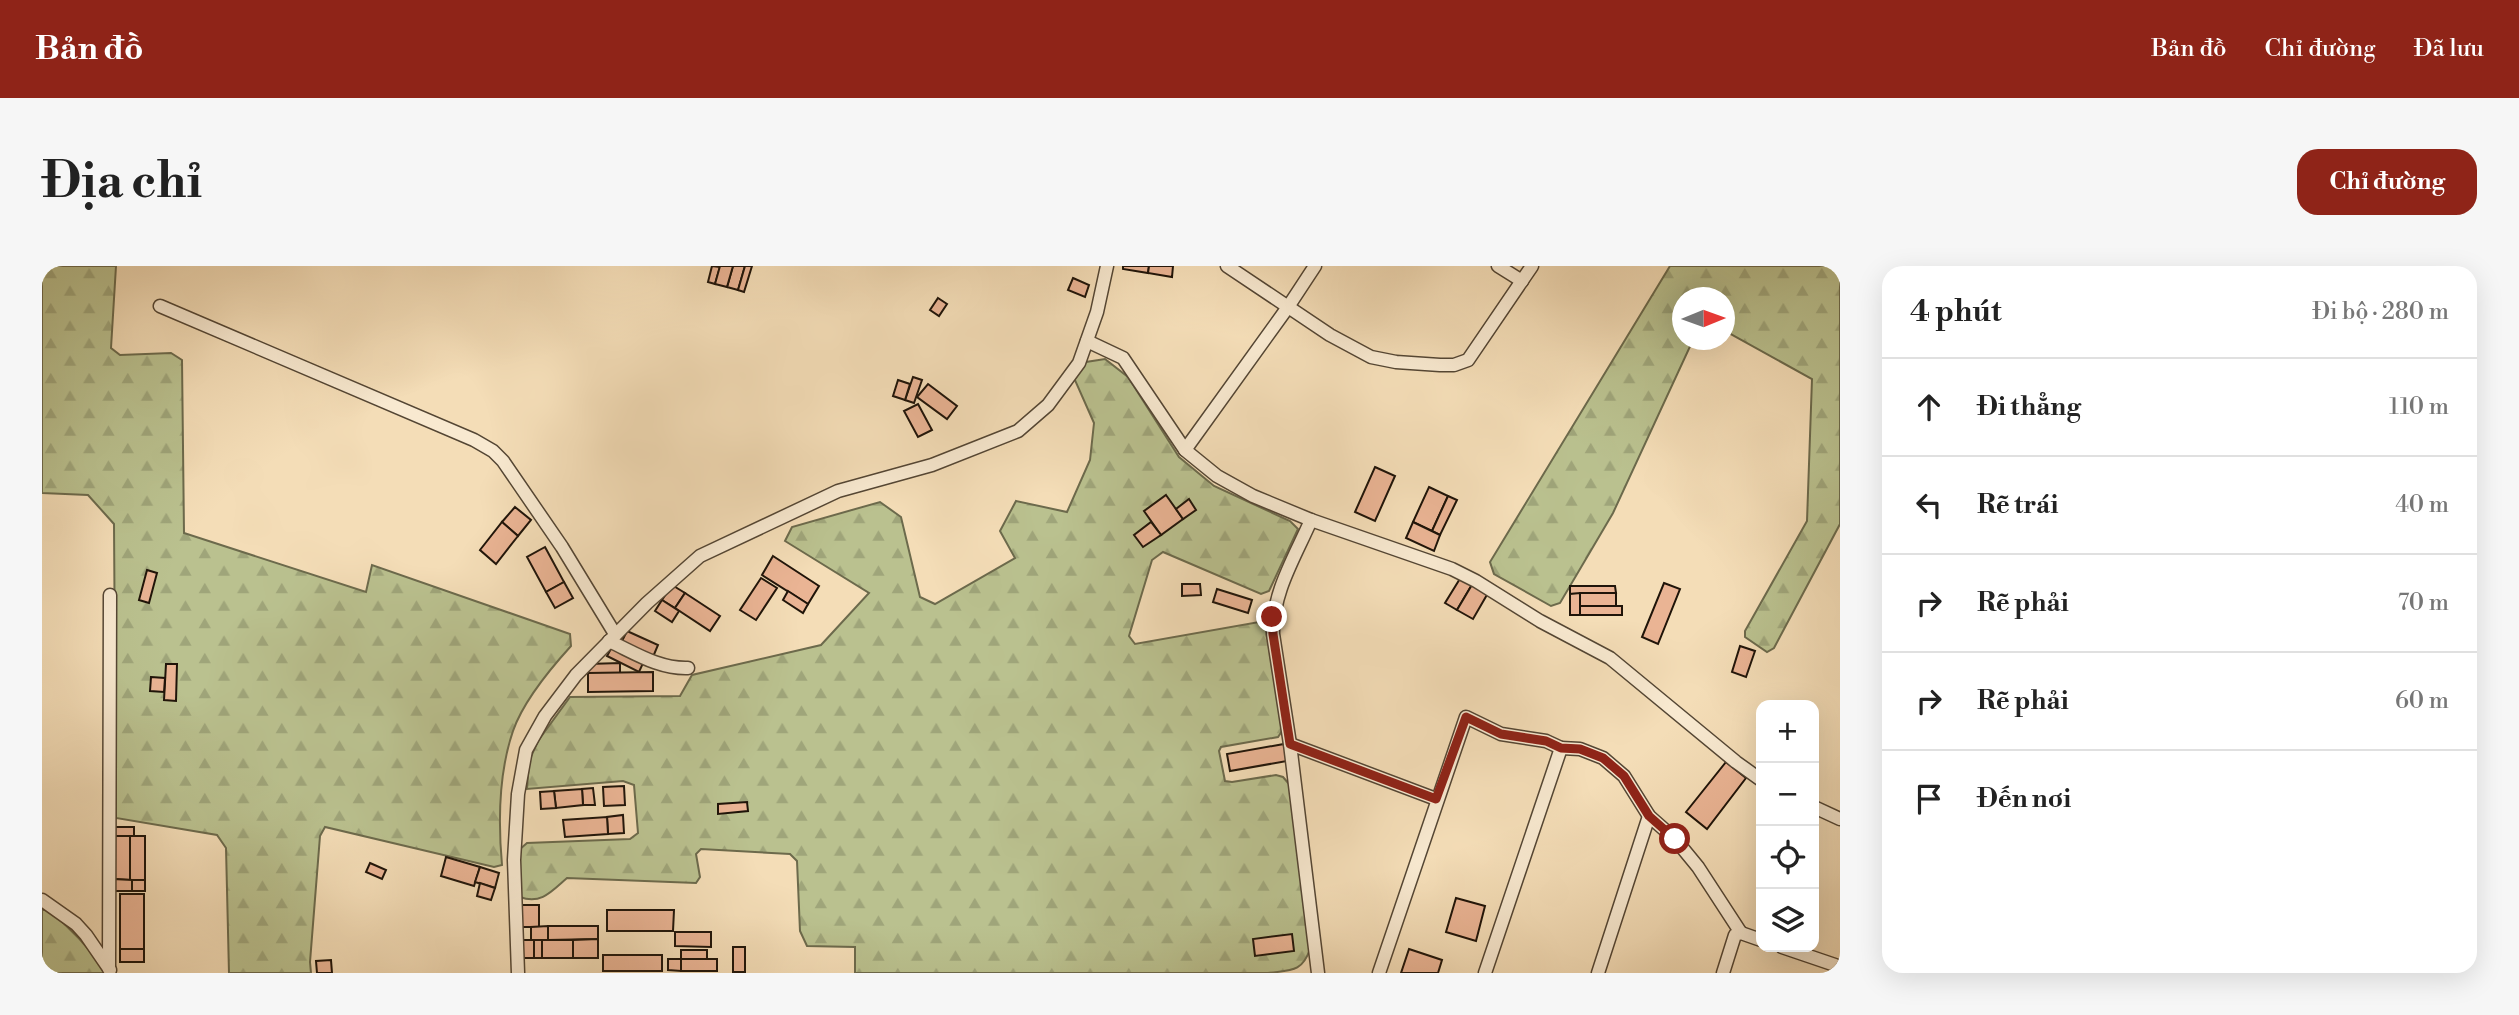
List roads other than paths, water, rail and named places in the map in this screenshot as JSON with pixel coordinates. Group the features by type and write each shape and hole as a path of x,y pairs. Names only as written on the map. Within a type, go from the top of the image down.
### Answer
{"street":[{"path":"518,973 514,860 518,794 526,750 545,716 576,675 612,637 700,556 838,491 932,465 1018,431 1048,405 1079,363 1097,312 1107,266"},
{"path":"1227,266 1350,347 1371,357 1396,362 1454,365 1468,360 1476,350 1532,266"},
{"path":"1185,450 1315,266"},
{"path":"1498,266 1522,281"},
{"path":"160,306 463,435 493,451 503,461 562,547 612,637 660,665 672,669 688,668"},
{"path":"1087,341 1123,358 1185,450 1217,476 1252,496 1311,520 1452,569 1497,593 1540,621 1610,658 1756,776"},
{"path":"1311,520 1275,602 1272,617 1318,973"},
{"path":"110,596 111,971"},
{"path":"1379,973 1466,717 1501,734 1546,741 1561,748 1580,749 1603,758 1624,776 1649,816 1675,839 1698,867 1741,933 1756,938"},
{"path":"1290,744 1436,799"},
{"path":"1485,973 1561,748"},
{"path":"1819,809 1840,819"},
{"path":"1598,973 1649,816"},
{"path":"42,900 76,924 111,971"},
{"path":"1723,973 1735,935 1741,933"},
{"path":"1797,952 1835,965 1837,973"}]}
